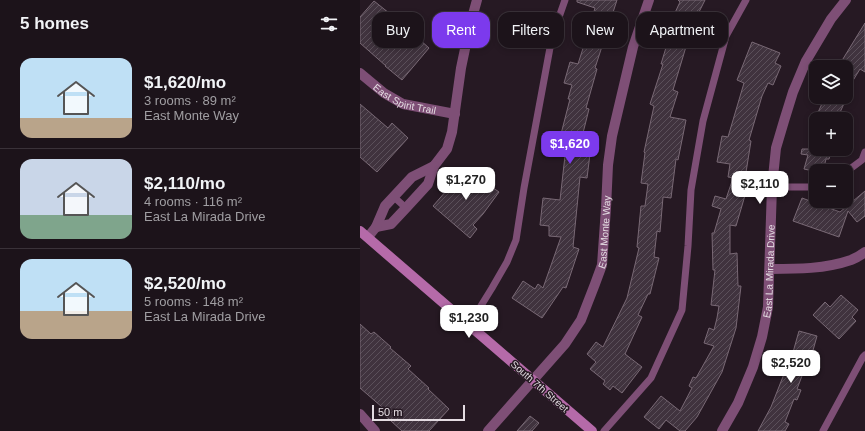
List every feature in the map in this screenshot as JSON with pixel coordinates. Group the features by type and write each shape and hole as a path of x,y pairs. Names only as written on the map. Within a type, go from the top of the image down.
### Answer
{"street":[{"path":"364,234 376,227 391,224 428,184 434,166 447,150 452,132 461,68 477,0"},
{"name":"East Monte Way","path":"488,431 565,344 581,320 595,284 602,265 608,165 612,136 633,47 649,0"},
{"name":"East La Mirada Drive","path":"722,431 738,403 753,367 762,337 768,307 772,187 776,148 793,92 806,61 831,18 846,0"},
{"name":"East Spirit Trail","path":"360,73 384,93 403,104 454,114"},
{"path":"376,227 385,206 412,177 434,166"},
{"name":"South 7th Street","path":"364,234 592,431"},
{"path":"770,269 821,268 852,260 865,252"},
{"path":"360,414 374,431"}],"lane":[{"path":"466,323 479,309 492,288 507,262 516,240 552,38 565,0"},
{"path":"604,431 651,378 682,310 691,190 703,121 726,36 746,0"},
{"path":"853,167 862,160 865,152"},
{"path":"772,187 809,187"},
{"path":"394,197 406,208"},
{"path":"823,431 865,355"}],"building":[{"path":"577,0 617,0 613,12 594,12 595,8 577,2"},
{"path":"678,0 705,0 699,12 675,12 680,2"},
{"path":"374,1 388,12 372,12 372,48 424,48 424,44 429,48 402,80 360,43 360,17"},
{"path":"865,23 865,72 860,69 853,80 853,60 842,60"},
{"path":"752,42 780,53 775,63 781,66 773,85 768,83 762,96 749,140 751,141 743,191 746,192 736,226 730,225 730,254 737,253 738,286 741,286 736,328 722,372 697,417 685,431 680,431 666,420 659,429 644,417 661,396 680,411 692,388 689,386 693,377 696,378 714,346 704,343 709,328 714,330 719,306 711,305 715,270 713,270 712,233 714,233 721,209 712,206 715,196 726,199 733,178 728,177 730,164 717,162 722,136 728,137 744,83 737,80"},
{"path":"583,48 601,48 595,68 597,69 586,108 589,109 578,153 590,154 587,178 580,177 573,247 579,249 566,288 563,287 542,318 512,298 523,281 535,289 538,284 543,288 561,237 549,236 549,226 540,225 543,198 560,200 566,147 562,146 565,135 561,134 572,85 564,83 570,62 578,64"},
{"path":"666,48 686,48 673,90 678,92 670,117 686,120 678,160 676,159 671,198 663,197 660,232 657,231 654,257 659,258 650,294 648,294 638,315 642,317 625,354 642,367 622,393 613,386 610,390 603,384 605,381 590,369 596,362 587,354 596,342 603,347 627,298 639,248 637,247 641,206 645,206 648,184 641,183 644,152 654,106 650,104 663,64 661,64"},
{"path":"360,104 388,128 392,123 408,138 377,172 360,157"},
{"path":"822,104 844,104 840,112 818,112"},
{"path":"802,149 809,149 809,156 830,156 829,159 826,159 825,164 809,164 809,170 804,169 808,155 801,154"},
{"path":"465,168 499,192 473,225 477,229 470,238 433,206"},
{"path":"865,191 865,216 857,222 848,211 839,237 793,221 802,198 809,201 809,208 829,208 840,212 845,208 853,208 853,201"},
{"path":"841,295 858,310 852,317 856,321 839,339 813,315 825,302 830,307"},
{"path":"360,324 371,334 374,332 411,366 408,369 449,409 429,431 402,431 379,410 382,407 360,388"},
{"path":"799,331 817,336 812,354 817,356 813,370 805,368 797,389 801,390 797,400 794,399 785,422 789,424 785,431 758,431 771,407 786,369 788,370"},
{"path":"530,416 539,423 532,431 517,431"}]}
